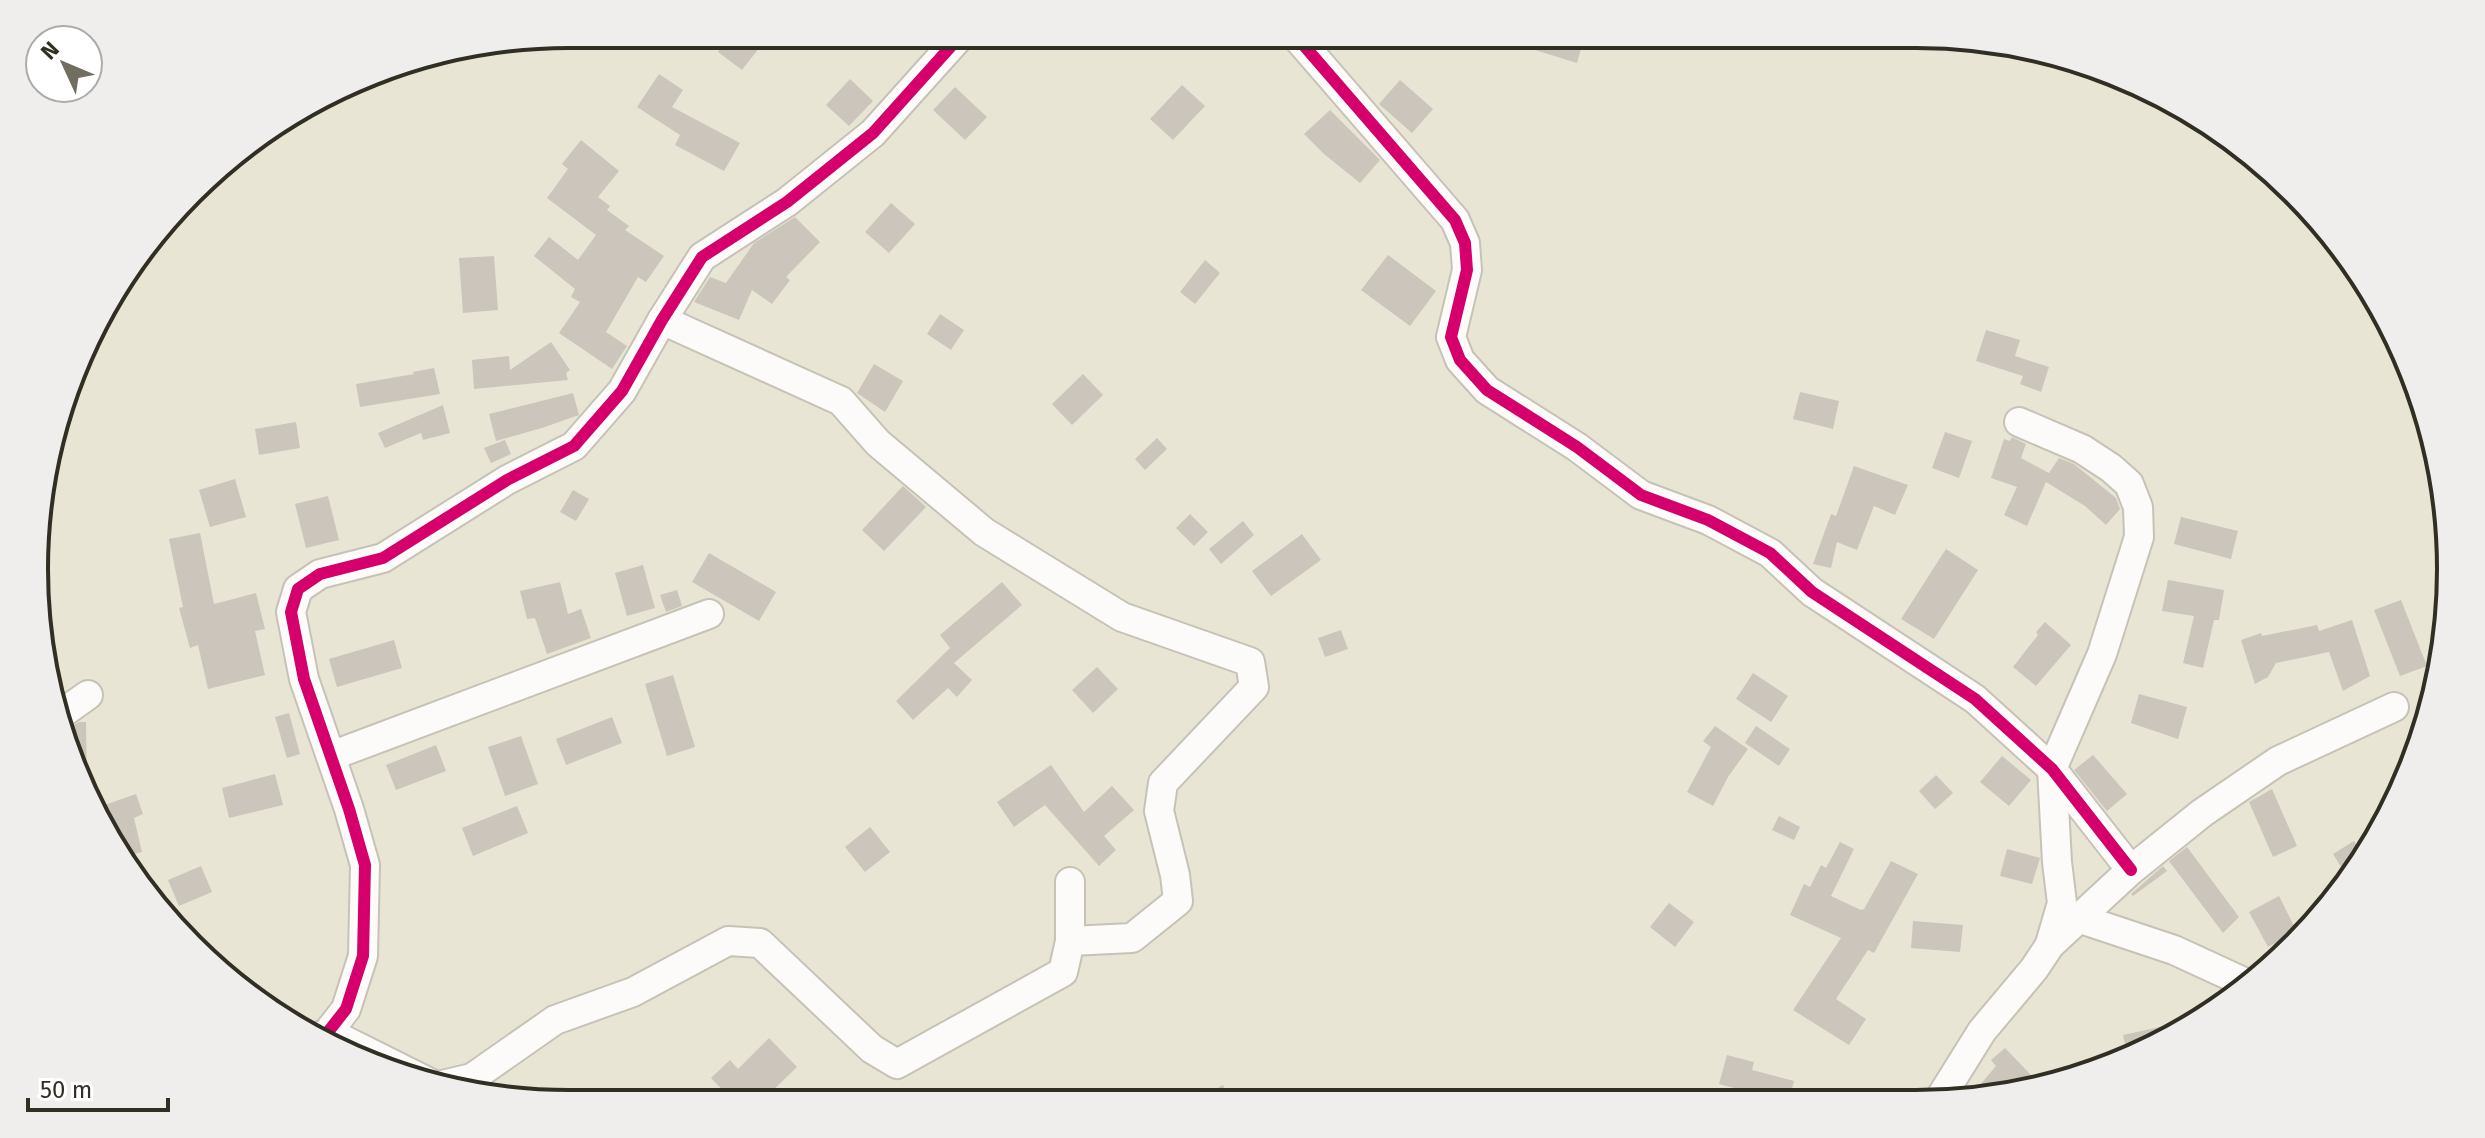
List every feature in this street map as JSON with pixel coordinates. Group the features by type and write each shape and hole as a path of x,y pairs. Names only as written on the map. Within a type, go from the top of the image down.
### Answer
{"street":[{"path":"327,1030 346,1009 363,956 365,865 304,679 291,612 298,589 320,574 383,558 507,480 574,446 622,391 702,257 787,202 873,133 949,48"},
{"path":"1306,48 1455,220 1465,243 1467,270 1451,337 1460,360 1487,390 1577,447 1641,495 1708,520 1770,553 1812,592 1975,699 2052,769 2131,870"},
{"path":"662,320 841,401 878,443 984,532 1122,617 1250,662 1254,687 1163,783 1159,811 1175,875 1178,901 1132,938 1070,941"},
{"path":"2019,422 2082,449 2111,468 2129,484 2138,507 2139,537 2102,654 2052,769 2062,903 2050,945"},
{"path":"331,756 709,614"},
{"path":"68,709 88,695"},
{"path":"1946,1089 1982,1031 2050,945 2131,870 2202,813 2278,761 2394,707"},
{"path":"465,1079 472,1078 555,1020 633,992 728,941 760,943 872,1049 897,1064 1063,972 1070,941 1070,882"},
{"path":"2078,918 2174,950 2237,979"}],"building":[{"path":"721,48 759,48 742,70 718,52"},
{"path":"1536,48 1581,48 1577,63"},
{"path":"659,74 683,90 672,107 740,143 724,171 675,145 680,135 637,107"},
{"path":"850,79 873,101 849,126 826,105"},
{"path":"1400,80 1433,109 1412,133 1379,104"},
{"path":"1182,85 1205,106 1173,140 1150,119"},
{"path":"955,87 987,117 965,140 933,110"},
{"path":"1330,110 1380,160 1360,183 1304,134"},
{"path":"581,140 619,171 598,197 610,206 607,210 629,226 625,230 664,256 646,282 638,277 606,332 627,346 612,369 559,333 580,302 571,297 575,289 534,256 549,237 578,260 596,235 547,198 568,169 562,164"},
{"path":"891,203 915,224 889,253 865,232"},
{"path":"795,217 820,242 786,277 790,280 772,304 752,290 739,320 694,302 710,277 726,283 754,243"},
{"path":"1388,255 1436,291 1410,326 1361,290"},
{"path":"494,256 498,310 463,313 459,258"},
{"path":"1205,260 1220,273 1195,304 1180,292"},
{"path":"940,314 964,330 951,350 927,334"},
{"path":"1986,330 2020,340 2015,356 2049,367 2041,392 2020,384 2023,376 1976,361"},
{"path":"551,342 570,370 566,373 568,380 474,389 472,360 509,356 510,370"},
{"path":"874,364 903,381 885,412 857,393"},
{"path":"434,368 440,394 360,407 356,384"},
{"path":"1083,374 1103,395 1072,425 1052,404"},
{"path":"1800,392 1839,401 1833,429 1793,419"},
{"path":"573,393 579,415 496,441 489,414"},
{"path":"443,405 450,433 423,440 421,433 385,448 378,433"},
{"path":"296,422 300,448 259,455 255,429"},
{"path":"1945,432 1972,441 1959,478 1932,468"},
{"path":"2012,437 2026,444 2021,458 2049,473 2059,458 2074,464 2116,498 2120,509 2106,525 2085,506 2046,482 2027,526 2004,515 2017,487 1991,478 2004,439 2010,441"},
{"path":"1157,438 1167,449 1145,470 1135,459"},
{"path":"505,440 511,454 491,463 484,448"},
{"path":"1854,466 1908,485 1895,515 1874,506 1857,550 1837,542 1831,568 1813,564 1831,514 1836,516"},
{"path":"235,479 246,517 210,527 199,490"},
{"path":"903,486 926,507 884,551 862,530"},
{"path":"573,490 589,499 576,521 560,512"},
{"path":"328,496 339,540 306,548 295,504"},
{"path":"1190,514 1208,532 1194,546 1176,528"},
{"path":"2181,517 2238,531 2231,559 2174,544"},
{"path":"1243,521 1254,535 1221,564 1209,549"},
{"path":"200,533 214,604 256,593 265,629 255,631 265,675 208,689 198,645 190,648 179,608 183,607 169,539"},
{"path":"1302,534 1321,560 1271,596 1252,571"},
{"path":"1946,549 1978,570 1934,639 1901,619"},
{"path":"709,553 776,592 759,621 692,582"},
{"path":"643,565 655,608 627,616 615,573"},
{"path":"2168,580 2224,590 2219,620 2214,620 2203,668 2183,663 2194,616 2162,611"},
{"path":"560,582 568,614 581,609 591,638 547,654 535,618 527,619 520,591"},
{"path":"1002,582 1022,605 954,663 972,680 957,697 948,688 913,720 896,701 950,648 940,635"},
{"path":"677,590 682,606 666,612 660,595"},
{"path":"2401,600 2427,666 2400,676 2374,610"},
{"path":"2352,620 2370,676 2343,691 2329,652 2276,663 2268,677 2255,684 2241,640 2261,633 2262,636 2317,625 2319,631"},
{"path":"2045,622 2071,645 2036,686 2013,667"},
{"path":"1341,630 1348,649 1325,657 1318,638"},
{"path":"394,640 402,668 337,687 329,659"},
{"path":"1097,667 1118,689 1093,713 1072,690"},
{"path":"1753,673 1788,696 1771,722 1736,699"},
{"path":"673,675 695,747 667,756 645,684"},
{"path":"2139,694 2187,707 2178,739 2131,723"},
{"path":"289,713 300,754 287,758 275,717"},
{"path":"612,717 622,743 566,765 556,739"},
{"path":"86,722 87,764 76,736 73,726"},
{"path":"1715,726 1748,749 1713,806 1687,792 1711,747 1703,741"},
{"path":"1756,726 1790,749 1779,766 1745,743"},
{"path":"521,736 538,784 505,796 488,747"},
{"path":"436,745 446,771 396,790 386,765"},
{"path":"2093,755 2127,794 2107,811 2074,770"},
{"path":"2002,756 2031,780 2009,806 1980,782"},
{"path":"1051,765 1084,812 1112,786 1134,810 1104,836 1116,850 1099,866 1045,805 1014,827 997,802"},
{"path":"275,774 283,805 229,818 222,788"},
{"path":"1936,775 1953,793 1935,809 1919,791"},
{"path":"2272,789 2297,846 2273,857 2249,802"},
{"path":"136,794 143,814 134,818 142,852 134,854 105,805"},
{"path":"517,806 528,833 473,856 462,828"},
{"path":"1779,816 1800,827 1794,840 1772,830"},
{"path":"870,827 890,852 865,872 845,847"},
{"path":"2354,841 2357,846 2342,868 2333,854"},
{"path":"1840,842 1854,849 1831,896 1861,910 1891,861 1918,874 1874,953 1868,950 1836,999 1866,1019 1849,1045 1793,1010 1841,938 1790,915 1804,884 1810,887 1821,865 1826,868"},
{"path":"2187,847 2239,917 2223,933 2169,861"},
{"path":"2007,849 2040,858 2032,884 2000,876"},
{"path":"201,866 212,892 179,906 168,880"},
{"path":"2163,866 2167,871 2133,896 2131,894"},
{"path":"2279,896 2294,927 2280,941 2268,947 2249,912"},
{"path":"1669,903 1694,922 1675,947 1650,927"},
{"path":"1913,921 1963,925 1960,952 1911,948"},
{"path":"2165,1026 2125,1045 2123,1035"},
{"path":"769,1038 797,1067 773,1090 723,1090 711,1078 730,1060 738,1069"},
{"path":"2005,1048 2031,1075 1979,1086 1996,1066 1991,1060"},
{"path":"1727,1055 1754,1062 1752,1070 1794,1081 1792,1090 1742,1090 1719,1084"}],"cycle path":[{"path":"329,1031 346,1009 363,956 365,865 304,679 291,612 298,589 320,574 383,558 507,480 574,446 622,391 702,257 787,202 873,133 949,48"},
{"path":"1306,48 1455,220 1465,243 1467,270 1451,337 1460,360 1487,390 1577,447 1641,495 1708,520 1770,553 1812,592 1975,699 2052,769 2131,870"}]}
